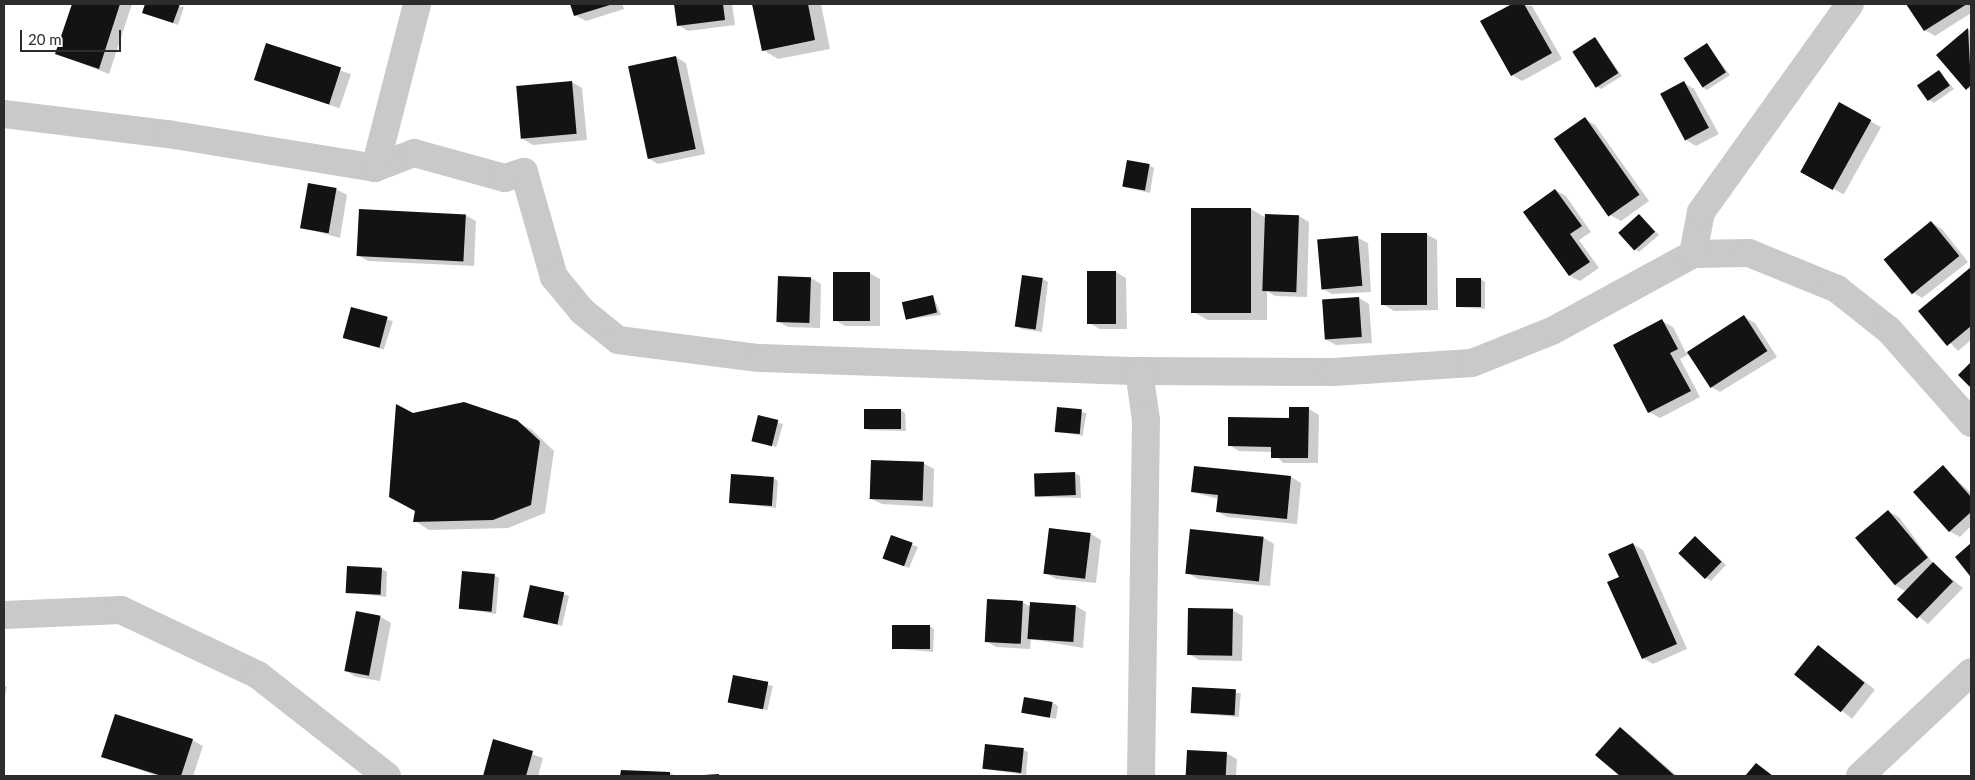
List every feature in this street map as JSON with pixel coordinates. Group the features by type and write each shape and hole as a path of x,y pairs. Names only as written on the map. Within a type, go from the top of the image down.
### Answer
{"street":[{"path":"375,168 416,4"},
{"path":"1694,254 1702,212 1850,4"},
{"path":"4,114 168,134 375,168 414,153 505,178 524,172 554,276 582,311 618,340 759,358 1139,371 1333,372 1472,363 1552,331 1694,254 1749,253 1837,289 1889,330 1971,423"},
{"path":"1139,371 1146,420 1141,776"},
{"path":"4,615 121,610 258,675 387,776"},
{"path":"1860,776 1971,672"}],"building":[{"path":"72,4 120,4 99,69 55,54"},
{"path":"145,4 180,4 173,23 142,13"},
{"path":"570,4 613,4 574,16"},
{"path":"674,4 723,4 725,20 677,26"},
{"path":"752,4 808,4 815,40 762,51"},
{"path":"1512,4 1524,4 1552,53 1511,76 1480,21"},
{"path":"1906,4 1967,4 1924,31"},
{"path":"1968,28 1971,85 1966,90 1936,55"},
{"path":"1595,37 1618,73 1596,88 1572,52"},
{"path":"266,43 341,67 329,105 254,80"},
{"path":"1707,43 1726,72 1703,88 1684,58"},
{"path":"676,56 696,149 648,159 628,66"},
{"path":"1939,70 1950,86 1928,101 1917,85"},
{"path":"572,81 577,134 521,139 516,86"},
{"path":"1684,81 1709,128 1685,140 1660,94"},
{"path":"1839,102 1871,120 1833,190 1800,172"},
{"path":"1585,117 1639,195 1608,217 1554,139"},
{"path":"1127,160 1150,164 1145,191 1122,187"},
{"path":"308,183 337,188 329,233 300,228"},
{"path":"1555,189 1582,226 1570,234 1590,262 1569,276 1523,212"},
{"path":"1191,208 1251,208 1251,313 1191,313"},
{"path":"359,209 466,215 463,262 357,256"},
{"path":"1265,214 1299,215 1296,292 1262,291"},
{"path":"1639,214 1655,232 1634,251 1618,233"},
{"path":"1931,221 1959,256 1912,294 1884,259"},
{"path":"1381,233 1427,233 1427,305 1381,305"},
{"path":"1358,236 1362,286 1322,289 1317,240"},
{"path":"1971,267 1971,326 1947,346 1918,311"},
{"path":"1087,271 1116,271 1116,324 1087,324"},
{"path":"833,272 870,272 870,321 833,321"},
{"path":"1022,275 1043,278 1036,329 1015,326"},
{"path":"778,276 811,277 809,323 776,322"},
{"path":"1456,278 1481,278 1481,307 1456,307"},
{"path":"933,295 937,313 906,320 902,302"},
{"path":"1359,297 1362,337 1325,339 1322,300"},
{"path":"351,307 388,317 379,348 343,338"},
{"path":"1744,315 1767,351 1710,388 1687,352"},
{"path":"1662,319 1678,349 1670,353 1691,391 1648,413 1613,345"},
{"path":"1971,362 1971,388 1958,375"},
{"path":"464,402 517,420 540,441 531,505 493,520 413,522 415,511 389,497 396,404 413,413"},
{"path":"1057,407 1082,409 1080,434 1055,432"},
{"path":"1289,407 1309,407 1308,458 1271,458 1271,447 1228,446 1228,417 1289,418"},
{"path":"864,409 901,409 901,429 864,429"},
{"path":"758,415 778,420 772,446 751,441"},
{"path":"871,460 924,462 923,501 870,499"},
{"path":"1943,465 1971,497 1971,512 1949,532 1913,492"},
{"path":"1194,466 1291,476 1287,519 1216,512 1218,495 1191,492"},
{"path":"1075,472 1076,495 1035,496 1034,473"},
{"path":"731,474 774,477 772,506 729,503"},
{"path":"1888,510 1928,557 1895,585 1855,538"},
{"path":"1049,528 1091,533 1085,579 1043,574"},
{"path":"1190,529 1264,537 1259,581 1185,574"},
{"path":"891,535 913,543 904,566 882,558"},
{"path":"1695,536 1722,562 1705,579 1678,553"},
{"path":"1633,543 1677,644 1642,659 1607,582 1619,577 1608,554"},
{"path":"1971,543 1971,575 1970,576 1955,557"},
{"path":"1933,562 1953,581 1917,619 1897,599"},
{"path":"347,566 382,568 381,595 346,593"},
{"path":"462,571 495,574 492,612 459,609"},
{"path":"530,585 564,592 557,625 523,617"},
{"path":"987,599 1023,601 1021,644 985,642"},
{"path":"1030,602 1076,605 1073,642 1027,639"},
{"path":"1188,608 1233,609 1232,656 1187,655"},
{"path":"356,611 381,616 369,676 344,671"},
{"path":"892,625 930,625 930,649 892,649"},
{"path":"1818,645 1865,683 1841,712 1794,675"},
{"path":"733,675 768,682 763,709 728,702"},
{"path":"1192,687 1236,689 1235,715 1191,713"},
{"path":"1024,697 1053,702 1050,718 1021,713"},
{"path":"115,714 193,739 181,776 162,776 101,757"},
{"path":"1620,727 1675,776 1620,776 1595,755"},
{"path":"493,739 533,751 526,776 483,776"},
{"path":"985,744 1024,748 1021,773 982,769"},
{"path":"1187,750 1227,752 1226,776 1186,776"},
{"path":"1756,763 1773,776 1745,776"},
{"path":"621,770 670,772 670,776 620,776"},
{"path":"719,774 719,776 704,776 704,775"}]}
